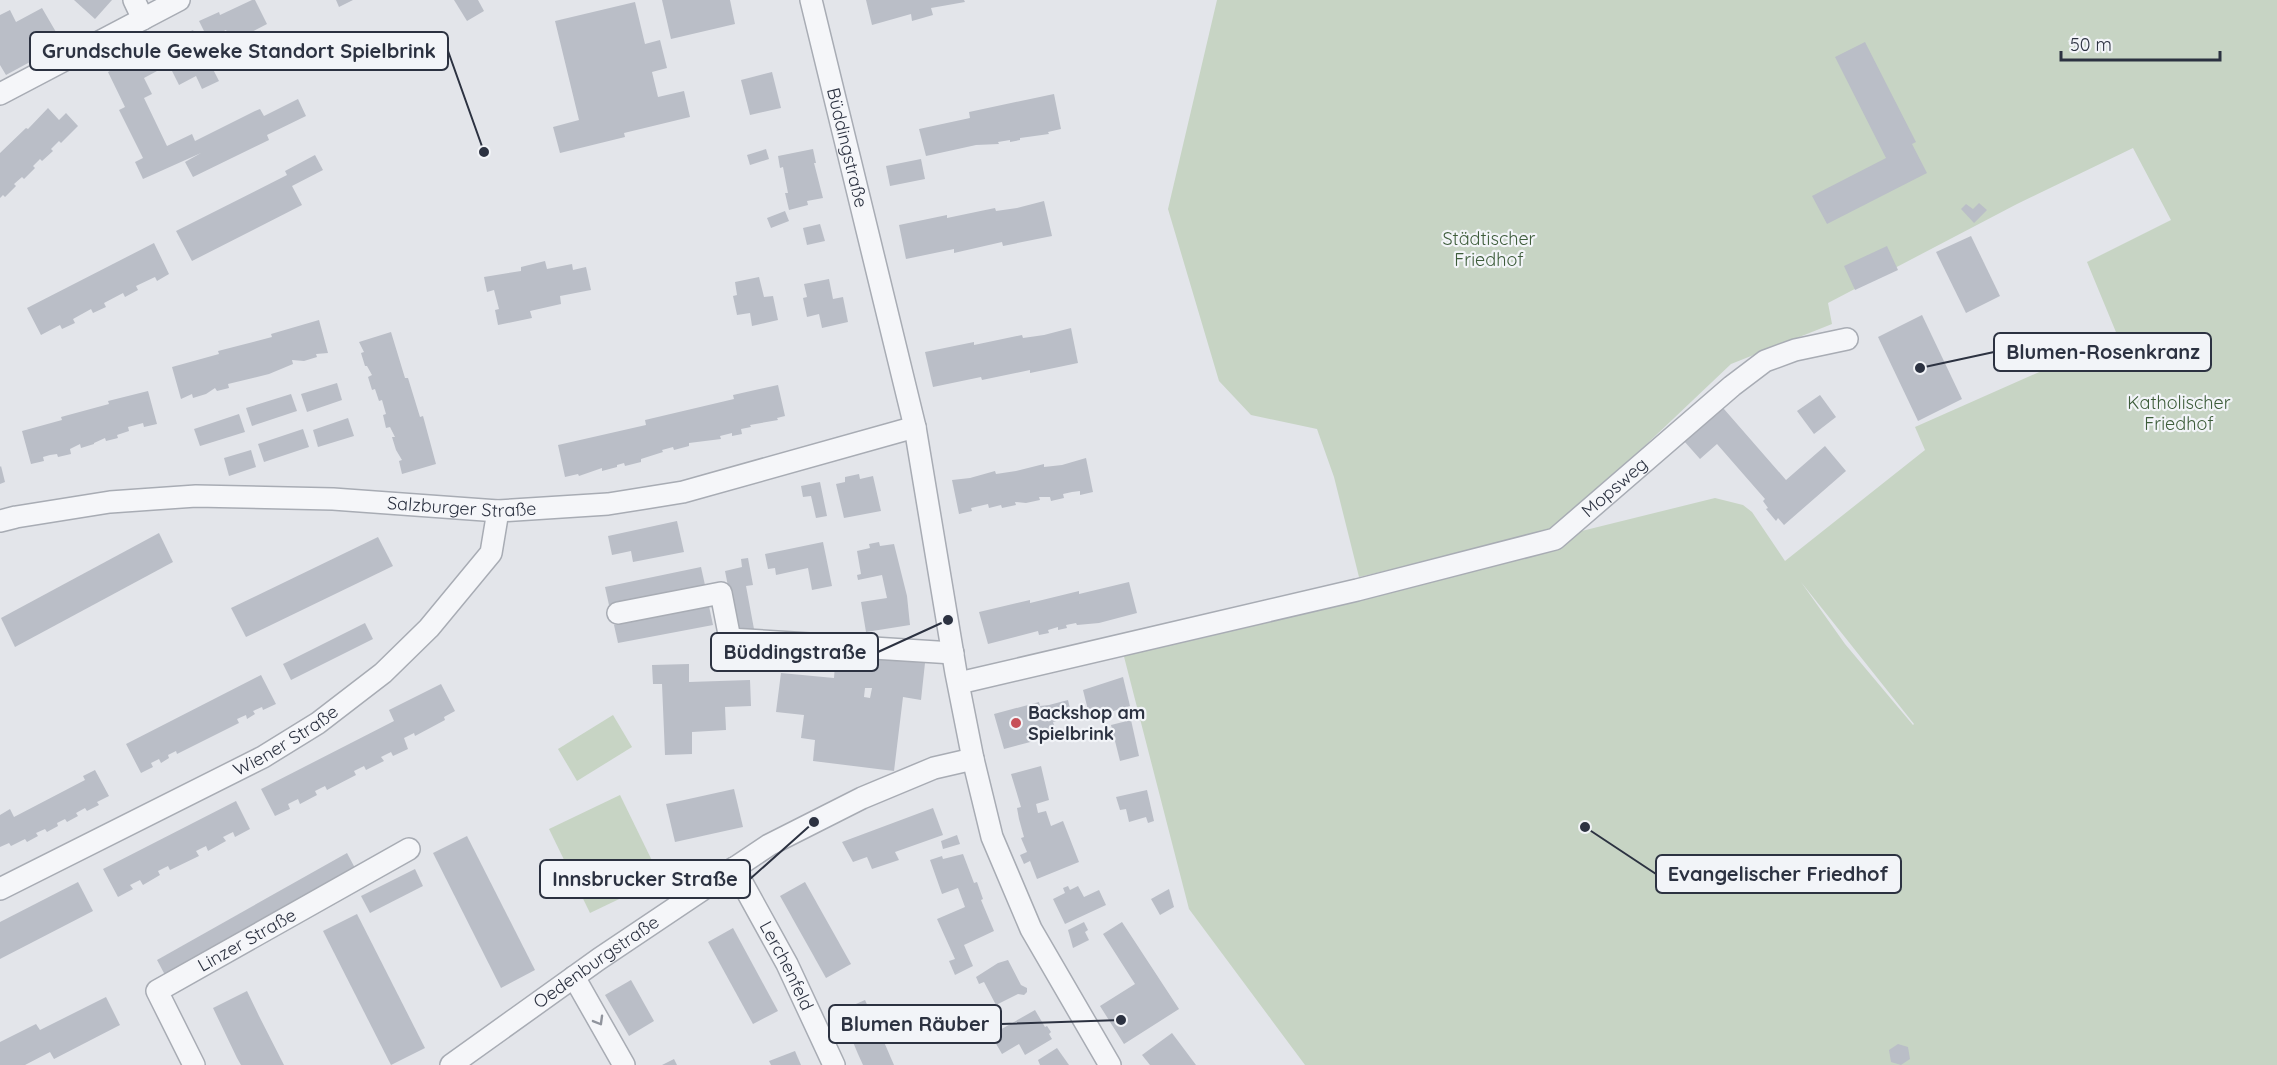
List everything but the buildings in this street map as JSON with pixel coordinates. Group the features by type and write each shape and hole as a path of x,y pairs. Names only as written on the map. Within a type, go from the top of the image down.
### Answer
{"street":[{"path":"0,94 138,9 179,0"},
{"name":"Büddingstraße","path":"811,0 915,427 953,653 973,759 992,837 1031,929 1110,1065"},
{"name":"Mopsweg","path":"959,683 1357,590 1555,539 1732,386 1765,361 1795,350 1847,339"},
{"name":"Salzburger Straße","path":"0,521 110,502 196,496 342,500 498,511 609,504 683,492 915,427"},
{"name":"Wiener Straße","path":"0,889 263,758 337,709 383,673 414,643 491,553 498,511"},
{"path":"618,613 721,593 730,639 953,653"},
{"name":"Oedenburgstraße","path":"451,1065 574,977 769,845 862,798 934,768 973,759"},
{"name":"Linzer Straße","path":"194,1065 157,991 409,849"},
{"name":"Lerchenfeld","path":"734,868 787,964 834,1065"},
{"path":"574,977 624,1065"}],"green space":[{"path":"1217,0 2277,0 2277,1065 1305,1065 1189,909 1121,645 1715,498 1743,505 1752,512 1785,561 1925,450 1915,427 2118,337 2087,262 2171,220 2133,148 2017,204 1828,303 1832,324 1731,364 1554,532 1359,577 1334,477 1317,429 1251,415 1219,381 1168,209","holes":["1801,582 1914,724 1845,644"]},
{"path":"613,715 632,747 577,781 558,749"},
{"path":"620,795 661,879 590,913 549,829"}],"place":[{"name":"Grundschule Geweke Standort Spielbrink","path":"484,152"},
{"name":"Blumen-Rosenkranz","path":"1920,368"},
{"name":"Büddingstraße","path":"948,620"},
{"name":"Backshop am Spielbrink","path":"1016,723"},
{"name":"Innsbrucker Straße","path":"814,822"},
{"name":"Evangelischer Friedhof","path":"1585,827"},
{"name":"Blumen Räuber","path":"1121,1020"}],"park label":[{"name":"Städtischer Friedhof","path":"1489,249"},
{"name":"Katholischer Friedhof","path":"2179,413"}]}
